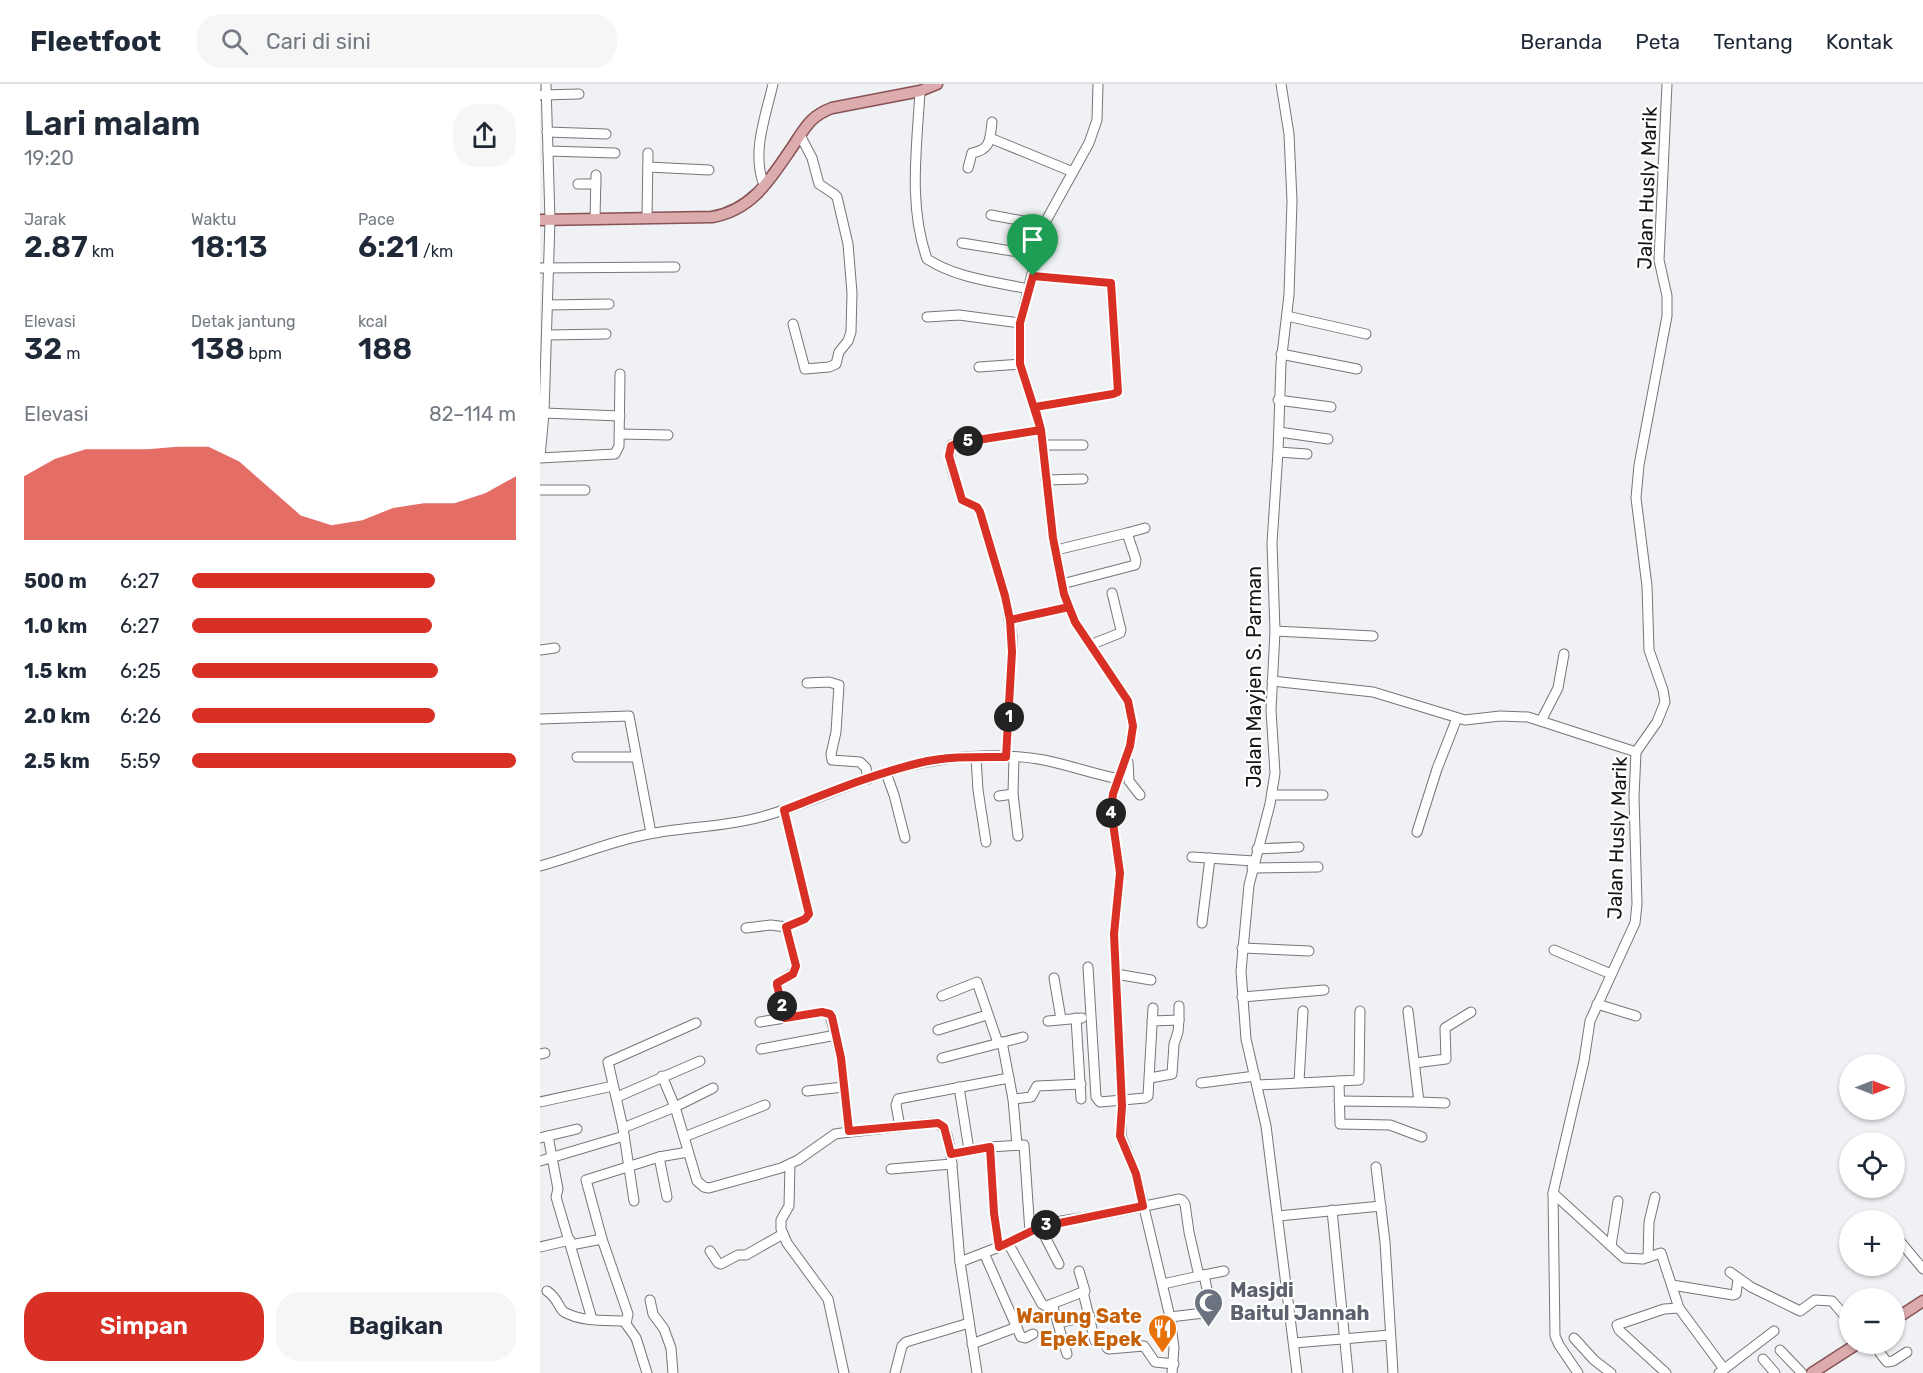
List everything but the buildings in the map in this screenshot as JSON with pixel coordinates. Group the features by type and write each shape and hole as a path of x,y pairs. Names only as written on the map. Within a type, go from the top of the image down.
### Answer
{"main road":[{"path":"545,220 725,215 747,204 764,185 808,123 819,113 832,108 920,91 938,84"},
{"path":"1905,1313 1923,1301"},
{"path":"1812,1373 1840,1354"}],"street":[{"path":"546,84 543,95 548,151 544,268 547,335 543,358 544,413 540,457 613,456 619,446 620,374"},
{"path":"764,185 761,177 759,146 773,84"},
{"path":"1079,1271 1094,1340 1106,1339 1108,1349 1144,1346 1155,1362 1173,1369 1174,1348 1163,1284 1136,1174 1120,1136 1122,1100 1114,934 1120,873 1111,809 1113,794 1128,753 1133,726 1128,701 1075,622 1069,607 1056,550 1041,430 1020,364 1020,323 1045,225 1089,143 1097,120 1098,84"},
{"name":"Jalan Mayjen S. Parman","path":"1281,84 1289,134 1291,269 1281,354 1272,543 1275,631 1272,726 1276,762 1272,795 1246,900 1242,948 1242,997 1246,1039 1266,1126 1298,1373"},
{"name":"Jalan Husly Marik","path":"1578,1373 1555,1336 1553,1193 1584,1061 1590,1021 1631,934 1637,914 1635,752 1657,723 1665,702 1649,650 1647,586 1636,498 1639,465 1667,316 1667,296 1659,260 1667,84"},
{"path":"920,91 915,203 919,233 927,259 989,282 1029,289"},
{"path":"543,95 579,94"},
{"path":"968,168 970,156 986,148 992,122"},
{"path":"545,137 606,134"},
{"path":"793,324 805,369 829,367 836,364 839,352 848,341 851,332 852,293 848,244 837,198 819,184 812,158 800,135"},
{"path":"990,138 1072,172"},
{"path":"548,151 615,153"},
{"path":"647,218 648,153"},
{"path":"648,167 709,170"},
{"path":"578,184 596,180 595,219"},
{"path":"991,215 1045,225"},
{"path":"962,243 1037,255"},
{"path":"544,268 675,267"},
{"path":"1033,276 1111,283 1118,388 1118,392 1113,394 1035,407"},
{"path":"545,312 609,304"},
{"path":"927,317 959,315 1020,323"},
{"path":"1287,316 1366,334"},
{"path":"547,335 606,334"},
{"path":"1281,354 1357,369"},
{"path":"979,367 1020,364"},
{"path":"1278,400 1331,407"},
{"path":"544,413 620,416"},
{"path":"1018,836 1010,757 1012,652 1010,620 980,512 977,507 962,500 949,456 951,446 958,443 1041,430"},
{"path":"1279,432 1328,439"},
{"path":"620,434 668,435"},
{"path":"1042,445 1083,445"},
{"path":"1278,452 1307,454"},
{"path":"1046,480 1083,478"},
{"path":"540,490 585,490"},
{"path":"1056,550 1145,528"},
{"path":"1062,584 1135,565 1136,560 1127,533"},
{"path":"1090,645 1120,633 1112,593"},
{"path":"1010,620 1069,607"},
{"path":"1275,631 1373,636"},
{"path":"540,650 555,648"},
{"path":"1541,721 1558,688 1564,654"},
{"path":"1272,681 1373,692 1465,720 1512,716 1541,721 1635,752"},
{"path":"807,683 829,682 839,685 832,760 860,762 866,768 868,779"},
{"path":"540,719 629,716 651,833"},
{"path":"1417,832 1437,769 1457,718"},
{"path":"1128,753 1129,781 1140,795"},
{"path":"578,757 635,757"},
{"path":"976,757 978,790 986,842"},
{"path":"540,866 607,843 651,833 740,822 784,810 919,763 956,758 1010,757 1044,760 1119,779"},
{"path":"886,773 894,795 904,838"},
{"path":"999,796 1013,794"},
{"path":"1272,795 1323,795"},
{"path":"746,928 786,927 805,919 809,914 784,810"},
{"path":"1257,849 1299,847"},
{"path":"1192,856 1253,865 1318,867"},
{"path":"1202,923 1210,858"},
{"path":"785,1018 777,983 793,974 796,966 786,927"},
{"path":"1242,948 1309,951"},
{"path":"1554,950 1611,974"},
{"path":"1088,967 1097,1101 1102,1103 1148,1096 1153,1008"},
{"path":"1116,974 1151,980"},
{"path":"1054,978 1061,1019"},
{"path":"942,996 977,982 979,984 987,1015 1000,1043 1009,1078 1017,1145"},
{"path":"1242,997 1324,990"},
{"path":"1597,1004 1636,1016"},
{"path":"1150,1078 1172,1074 1179,1006"},
{"path":"1299,1082 1304,1011"},
{"path":"1201,1083 1355,1081 1360,1078 1360,1011"},
{"path":"1408,1011 1419,1102"},
{"path":"760,1022 827,1012 832,1017 841,1058 849,1131"},
{"path":"1415,1063 1446,1059 1445,1028 1471,1012"},
{"path":"938,1030 987,1015"},
{"path":"1048,1021 1090,1017"},
{"path":"1076,1018 1081,1099"},
{"path":"1152,1021 1179,1020"},
{"path":"634,1201 609,1060 696,1023"},
{"path":"761,1048 836,1035"},
{"path":"942,1058 1023,1037"},
{"path":"617,1097 700,1061"},
{"path":"662,1076 675,1107 697,1181 704,1188 790,1164 835,1134 932,1123 941,1125 951,1154 960,1262 977,1373"},
{"path":"900,1127 896,1105 898,1099 1009,1078"},
{"path":"1339,1081 1340,1124 1390,1125 1422,1137"},
{"path":"1013,1099 1031,1097 1037,1086 1081,1084"},
{"path":"540,1102 613,1086"},
{"path":"807,1091 844,1087"},
{"path":"959,1087 969,1150"},
{"path":"540,1161 623,1132 713,1088"},
{"path":"1339,1101 1444,1103"},
{"path":"684,1137 765,1105"},
{"path":"577,1129 544,1137 552,1158 558,1189 556,1197 592,1319"},
{"path":"951,1154 990,1147 1024,1145 1030,1232"},
{"path":"990,1147 994,1213 1003,1245 1043,1306 1083,1292"},
{"path":"647,1373 642,1353 626,1321 628,1314 586,1180 659,1157 688,1152"},
{"path":"659,1157 667,1197"},
{"path":"790,1164 789,1206 781,1220 783,1234 787,1243 828,1299 844,1373"},
{"path":"891,1169 952,1164"},
{"path":"1376,1167 1385,1242 1393,1373"},
{"path":"1553,1193 1624,1258 1636,1260 1664,1252 1679,1308 1721,1371 1774,1331"},
{"path":"1648,1257 1649,1222 1655,1197"},
{"path":"960,1262 1040,1227 1174,1199 1184,1201 1189,1232 1208,1294"},
{"path":"1611,1246 1618,1202"},
{"path":"1278,1216 1381,1206"},
{"path":"1332,1210 1348,1373"},
{"path":"1040,1227 1059,1264"},
{"path":"710,1251 721,1264 738,1254 746,1255 783,1234"},
{"path":"540,1247 603,1239"},
{"path":"1905,1247 1923,1269"},
{"path":"984,1253 1022,1338 1033,1334"},
{"path":"1163,1284 1224,1271"},
{"path":"1730,1272 1738,1279 1796,1308 1804,1309 1815,1300 1829,1300 1839,1308"},
{"path":"1672,1285 1736,1294 1738,1279"},
{"path":"548,1291 557,1298 563,1312 592,1319 626,1321"},
{"path":"650,1300 652,1314 664,1329 671,1348 674,1373"},
{"path":"1052,1304 1067,1354"},
{"path":"1666,1373 1619,1330 1617,1325 1664,1309 1679,1308"},
{"path":"1170,1317 1212,1312"},
{"path":"1058,1323 1090,1316"},
{"path":"895,1373 906,1342 969,1323"},
{"path":"972,1344 1017,1327"},
{"path":"1294,1343 1390,1335"},
{"path":"1574,1338 1594,1360 1611,1373"},
{"path":"1780,1350 1802,1373"},
{"path":"1881,1354 1887,1362 1893,1362 1904,1354"},
{"path":"1763,1359 1775,1373"}],"place":[{"name":"Masjdi Baitul Jannah","path":"1209,1328"},
{"name":"Warung Sate Epek Epek","path":"1163,1354"}],"route":[{"path":"1033,276 1020,323 1020,364 1041,430 1053,538 1064,594 1069,607 1010,620 1012,652 1006,757 956,758 919,763 850,785 784,810 809,914 807,918 789,924 785,929 796,969 793,974 777,983 785,1018 822,1012 827,1012 832,1017 841,1058 849,1131 938,1123 944,1127 951,1154 990,1147 994,1213 999,1247 1055,1222 1143,1206 1136,1174 1120,1136 1122,1106 1114,934 1120,873 1111,809 1113,794 1130,746 1133,726 1128,701 1075,622 1069,607 1010,620 980,512 977,507 962,500 949,456 951,446 958,443 1041,430 1035,407 1118,392 1113,286 1111,283 1033,276"}]}
